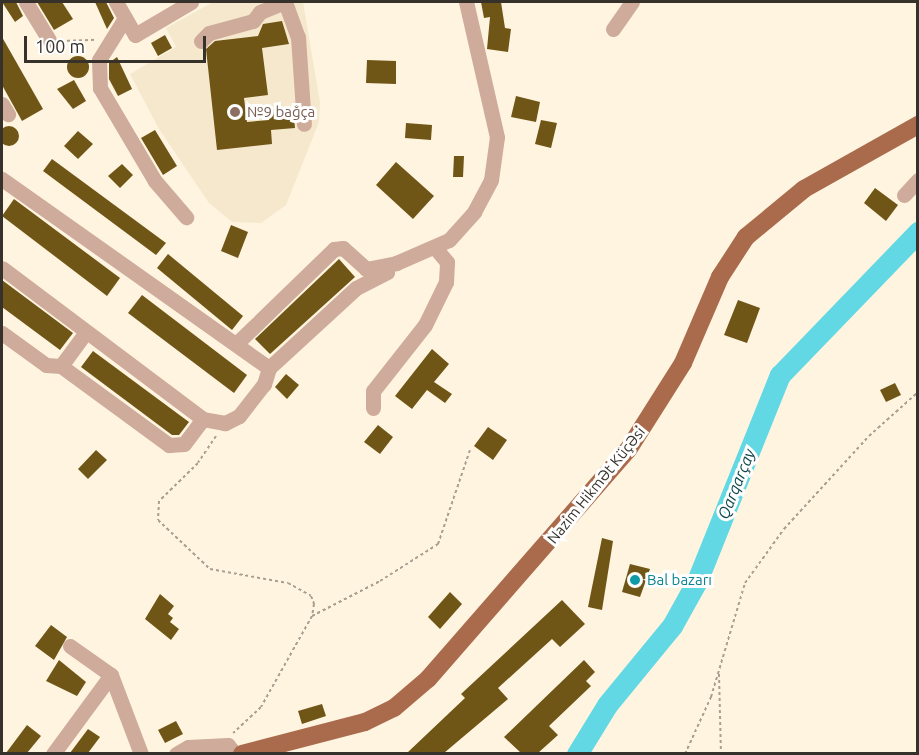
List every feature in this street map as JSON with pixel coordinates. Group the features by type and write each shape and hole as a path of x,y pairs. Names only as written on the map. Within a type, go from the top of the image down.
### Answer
{"main road":[{"name":"Nazim Hikmət Küçəsi","path":"235,751 365,722 394,708 428,679 628,450 683,363 720,277 746,237 804,189 918,125"}],"street":[{"path":"26,2 49,40"},
{"path":"116,2 135,35 190,2"},
{"path":"201,41 209,33 253,21 260,12 285,2 298,37 304,124"},
{"path":"2,268 203,419 225,423 253,402 269,368 369,273 397,268 409,257 436,249 462,228 484,197 497,152 466,2"},
{"path":"613,29 632,2"},
{"path":"125,18 99,60 100,88 155,181 186,217"},
{"path":"2,179 237,343 269,368"},
{"path":"904,195 918,180"},
{"path":"237,343 334,249 344,248 369,273"},
{"path":"374,408 373,390 425,325 446,282 447,262 436,249"},
{"path":"61,366 87,332"},
{"path":"2,333 46,365 61,366 169,445 184,444 203,419"},
{"path":"70,646 111,675 141,753"},
{"path":"53,753 111,675"},
{"path":"176,753 188,747 235,751"}],"path":[{"path":"49,40 112,42"},
{"path":"685,753 719,671 736,603 760,559 869,435 918,392"},
{"path":"225,423 198,463 159,501 159,520 210,569 299,588 314,604 312,616 261,707 230,735 235,751"},
{"path":"312,616 380,581 438,544 470,450"},
{"path":"719,671 721,753"}],"shaded area":[{"name":"№9 bağça","path":"213,2 303,2 320,102 319,122 286,205 261,223 232,222 209,203 159,129 130,74 176,47 166,28"}],"building":[{"path":"2,2 16,2 23,16 15,22"},
{"path":"37,2 62,2 73,19 54,30"},
{"path":"95,2 106,2 114,18 107,29"},
{"path":"481,2 501,2 505,28 511,29 508,52 487,49 490,17 484,18"},
{"path":"282,21 289,44 262,48 268,95 244,98 247,122 269,120 268,110 293,108 295,128 271,130 272,144 217,150 206,49 215,41 258,36 263,24"},
{"path":"165,35 172,48 158,56 151,43"},
{"path":"2,37 43,109 22,121 2,85"},
{"path":"78,56 86,59 89,67 86,75 78,78 70,75 67,67 70,59"},
{"path":"117,57 132,89 118,96 109,79 109,63"},
{"path":"367,60 396,61 396,84 366,83"},
{"path":"74,80 86,101 73,109 57,89"},
{"path":"516,96 540,102 536,122 511,117"},
{"path":"541,120 557,123 551,148 535,144"},
{"path":"406,123 432,125 431,140 405,138"},
{"path":"9,126 16,129 19,136 16,143 9,146 2,143 -1,136 2,129"},
{"path":"155,130 177,166 163,175 141,138"},
{"path":"78,131 93,144 78,159 64,146"},
{"path":"454,156 464,156 463,177 453,177"},
{"path":"52,159 166,243 156,255 43,171"},
{"path":"396,162 434,196 413,219 376,185"},
{"path":"122,164 133,175 120,188 108,176"},
{"path":"875,188 898,205 886,221 864,203"},
{"path":"14,199 120,278 107,296 2,216"},
{"path":"231,225 248,232 238,258 221,251"},
{"path":"168,254 243,316 232,330 157,268"},
{"path":"339,259 355,277 270,354 255,339"},
{"path":"2,280 73,333 60,350 2,307"},
{"path":"142,295 247,375 234,393 128,313"},
{"path":"738,300 760,308 747,343 724,335"},
{"path":"432,349 449,364 434,382 452,394 445,403 427,390 412,409 395,396"},
{"path":"93,351 189,422 179,435 172,435 81,367"},
{"path":"286,374 299,385 287,399 275,387"},
{"path":"895,383 901,395 886,402 880,390"},
{"path":"378,425 393,437 380,454 364,442"},
{"path":"488,427 507,440 493,460 474,446"},
{"path":"96,450 107,460 88,479 78,469"},
{"path":"602,538 613,541 602,610 588,607"},
{"name":"Bal bazarı","path":"630,564 650,569 640,597 622,592"},
{"path":"450,592 462,604 440,629 428,617"},
{"path":"160,594 174,606 168,614 173,618 170,622 179,629 171,640 145,619"},
{"path":"562,600 585,624 560,647 552,639 498,688 508,699 444,753 407,753 465,698 461,694"},
{"path":"51,625 67,637 54,660 35,646"},
{"path":"59,660 86,682 77,696 46,681"},
{"path":"584,660 595,672 586,681 591,686 549,726 558,735 538,753 521,753 504,737"},
{"path":"322,704 326,716 302,724 298,711"},
{"path":"176,721 183,734 165,743 158,730"},
{"path":"27,725 41,736 27,753 6,753"},
{"path":"88,729 100,737 88,753 70,753"}],"waterway":[{"name":"Qarqarçay","path":"577,754 607,705 672,626 697,581 780,375 918,232"}],"place":[{"name":"№9 bağça","path":"235,112"},
{"name":"Bal bazarı","path":"635,580"}]}
